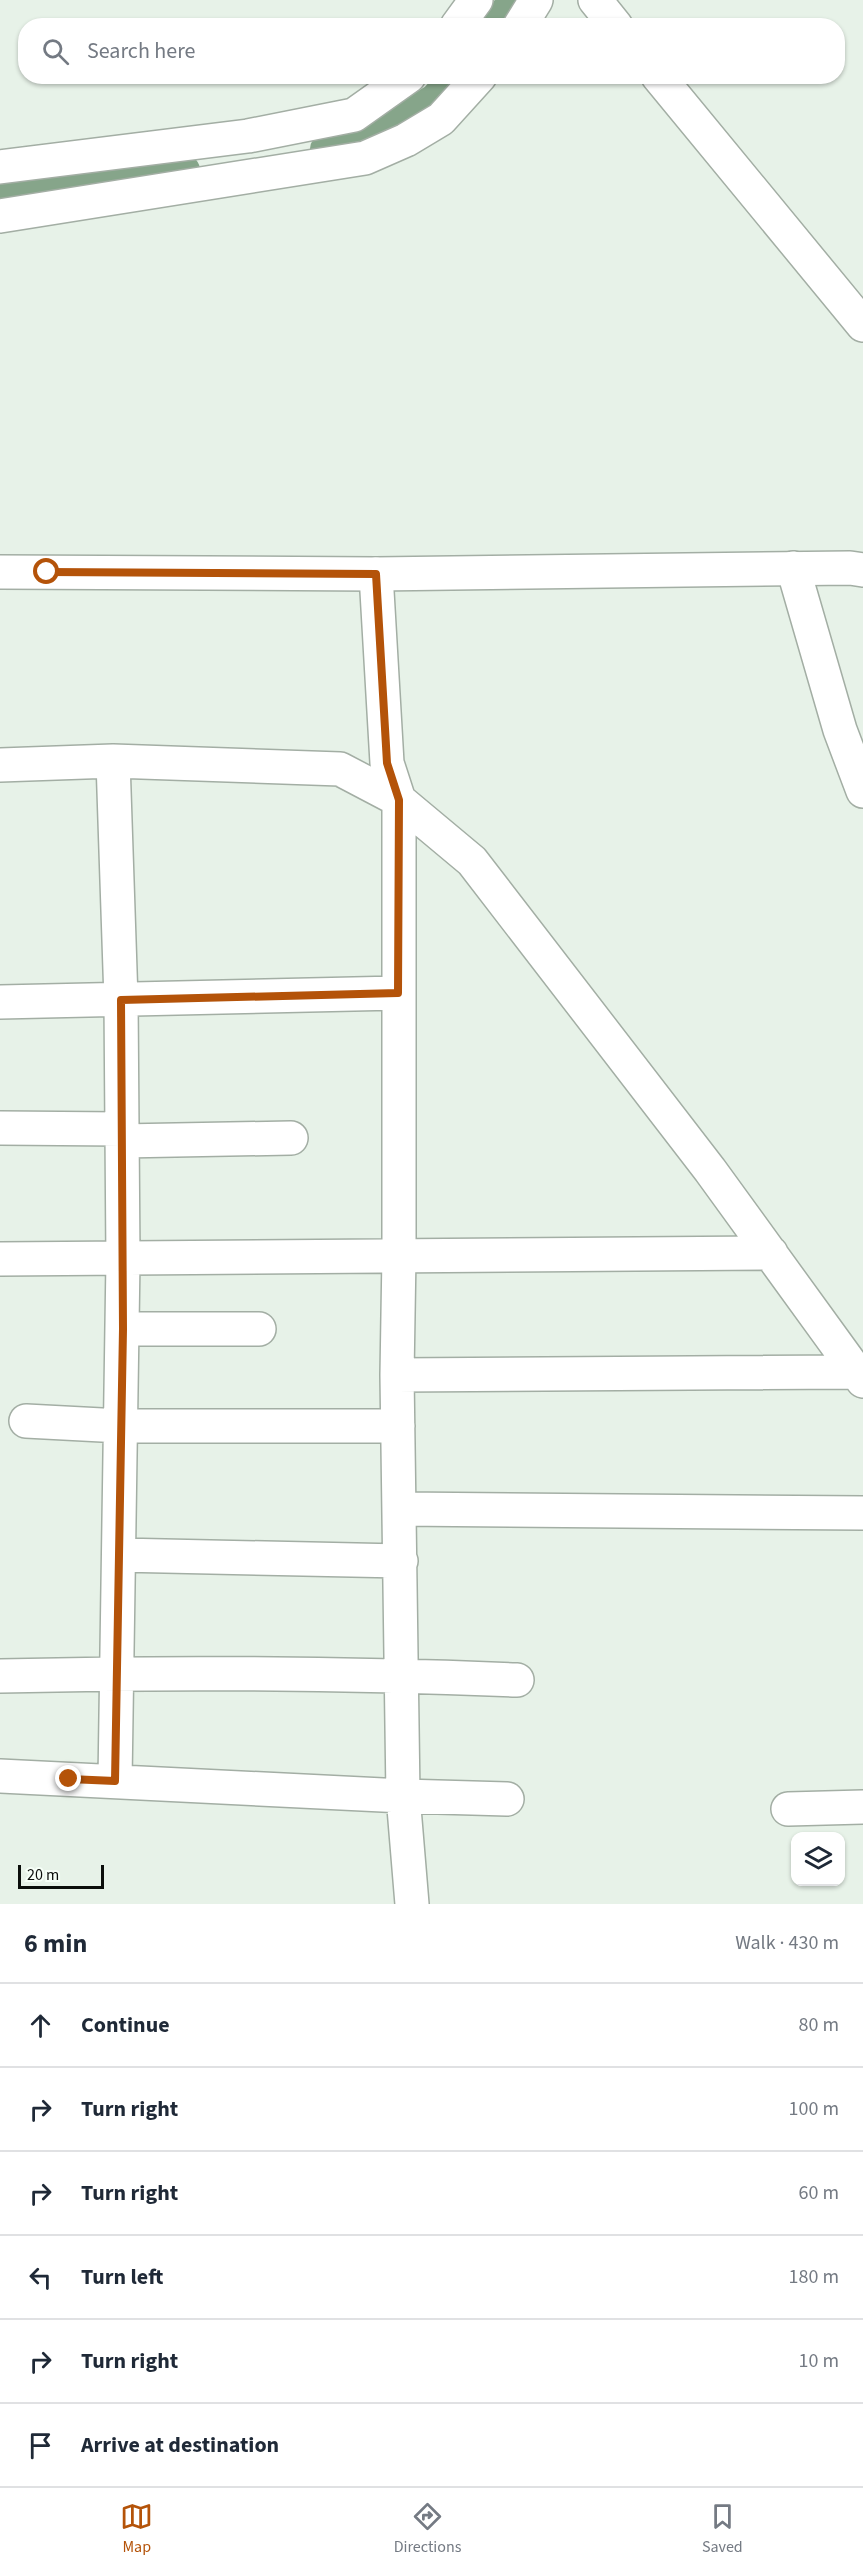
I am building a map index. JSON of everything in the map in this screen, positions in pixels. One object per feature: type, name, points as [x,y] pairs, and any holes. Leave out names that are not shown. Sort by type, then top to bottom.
[{"type":"street","points":[[463,18],[476,0]]},
{"type":"street","points":[[525,18],[536,0]]},
{"type":"street","points":[[595,0],[610,18]]},
{"type":"street","points":[[0,167],[248,136],[354,114],[397,84]]},
{"type":"street","points":[[0,216],[364,159],[406,140],[441,119],[473,84]]},
{"type":"street","points":[[665,84],[863,325]]},
{"type":"street","points":[[793,568],[840,730],[863,790]]},
{"type":"street","points":[[0,572],[376,574],[859,568]]},
{"type":"street","points":[[376,574],[387,763],[399,800],[397,1375],[404,1796],[412,1904]]},
{"type":"street","points":[[113,761],[121,1000],[123,1260],[115,1781]]},
{"type":"street","points":[[0,765],[113,761],[340,769],[399,800],[472,861],[771,1252],[859,1377]]},
{"type":"street","points":[[0,1002],[398,993]]},
{"type":"street","points":[[0,1128],[121,1135],[291,1138]]},
{"type":"street","points":[[0,1259],[123,1260],[771,1252]]},
{"type":"street","points":[[123,1329],[259,1329]]},
{"type":"street","points":[[397,1375],[859,1377]]},
{"type":"street","points":[[26,1421],[121,1426],[398,1426]]},
{"type":"street","points":[[400,1509],[863,1513]]},
{"type":"street","points":[[119,1555],[401,1561]]},
{"type":"street","points":[[0,1676],[117,1673],[403,1676],[517,1680]]},
{"type":"street","points":[[0,1776],[507,1799]]},
{"type":"street","points":[[788,1809],[863,1807]]},
{"type":"waterway","points":[[502,18],[512,0]]},
{"type":"waterway","points":[[325,149],[358,144],[434,99],[448,84]]},
{"type":"waterway","points":[[0,198],[185,170]]},
{"type":"route","points":[[47,572],[376,574],[387,763],[399,800],[398,993],[121,1000],[123,1329],[115,1781],[69,1779]]}]
